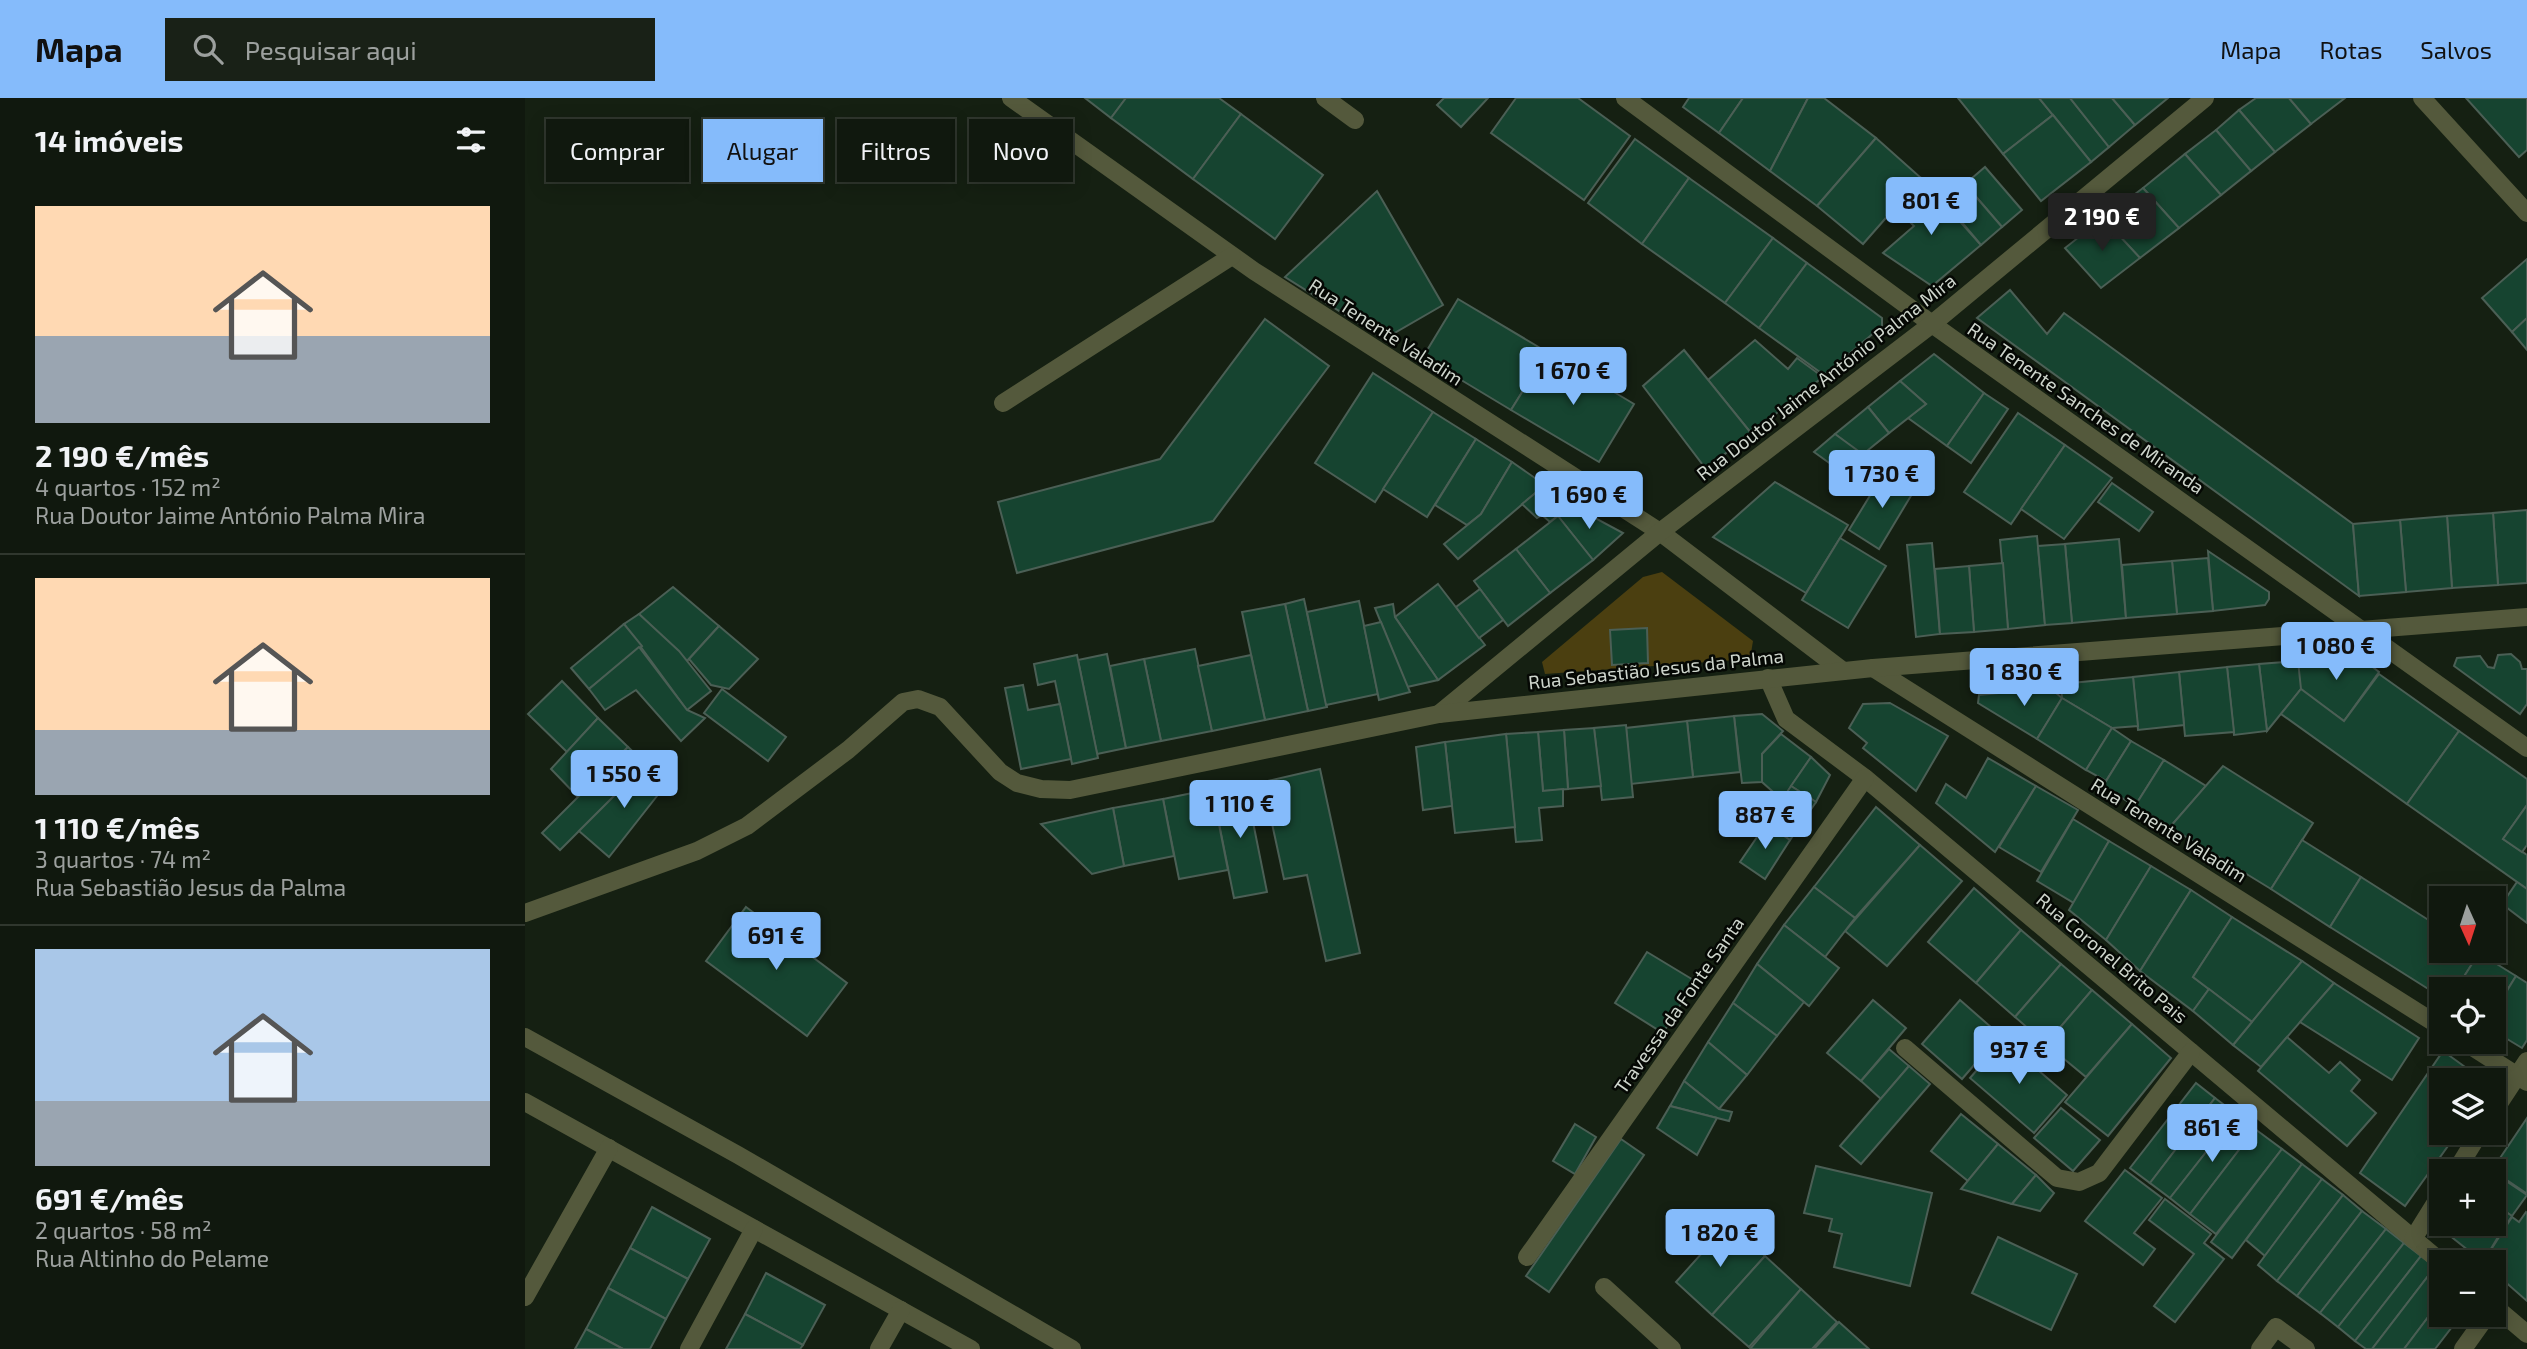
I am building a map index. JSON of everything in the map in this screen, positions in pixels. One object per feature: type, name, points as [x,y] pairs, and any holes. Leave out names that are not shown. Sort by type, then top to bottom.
[{"type":"street","name":"Rua Tenente Valadim","points":[[1011,98],[1232,256],[1660,532],[1843,671]]},
{"type":"street","points":[[1325,98],[1355,120]]},
{"type":"street","name":"Rua Tenente Sanches de Miranda","points":[[1625,98],[1932,324],[2527,748]]},
{"type":"street","name":"Rua Doutor Jaime António Palma Mira","points":[[1439,714],[1660,532],[1932,324],[2204,98]]},
{"type":"street","points":[[2421,98],[2527,213]]},
{"type":"street","points":[[1003,403],[1232,256]]},
{"type":"street","name":"Rua Sebastião Jesus da Palma","points":[[525,914],[697,851],[747,826],[848,750],[903,702],[918,699],[940,707],[1000,772],[1017,782],[1041,789],[1070,790],[1439,714],[1874,668],[2527,617]]},
{"type":"street","name":"Rua Tenente Valadim","points":[[1874,668],[2429,1019]]},
{"type":"street","name":"Rua Coronel Brito Pais","points":[[1768,678],[1786,719],[1865,778],[2429,1252]]},
{"type":"street","name":"Travessa da Fonte Santa","points":[[1527,1257],[1865,778]]},
{"type":"street","points":[[525,1037],[738,1155],[1072,1349]]},
{"type":"street","points":[[1905,1048],[2057,1178],[2079,1182],[2099,1173],[2191,1052]]},
{"type":"street","points":[[2487,1054],[2523,1073],[2506,1095]]},
{"type":"street","points":[[525,1102],[971,1349]]},
{"type":"street","points":[[525,1297],[609,1148]]},
{"type":"street","points":[[2413,1239],[2429,1213]]},
{"type":"street","points":[[689,1349],[754,1229]]},
{"type":"street","points":[[1604,1287],[1672,1349]]},
{"type":"street","points":[[879,1349],[901,1310]]},
{"type":"street","points":[[2506,1316],[2527,1334]]},
{"type":"street","points":[[2260,1349],[2276,1327],[2306,1349]]},
{"type":"street","points":[[2463,1349],[2479,1327]]},
{"type":"shaded area","points":[[1662,572],[1753,641],[1750,659],[1545,674],[1542,662],[1643,577]]},
{"type":"building","points":[[1085,98],[1126,98],[1111,118]]},
{"type":"building","points":[[1126,98],[1219,98],[1241,114],[1193,179],[1111,118]]},
{"type":"building","points":[[1444,98],[1488,98],[1461,127],[1437,105]]},
{"type":"building","points":[[1516,98],[1578,98],[1630,136],[1584,200],[1491,133]]},
{"type":"building","points":[[1689,98],[1743,98],[1719,133],[1683,107]]},
{"type":"building","points":[[1743,98],[1808,98],[1770,171],[1719,133]]},
{"type":"building","points":[[1808,98],[1824,98],[1876,138],[1817,206],[1770,171]]},
{"type":"building","points":[[1958,98],[2039,98],[2053,115],[2003,154]]},
{"type":"building","points":[[2039,98],[2070,98],[2109,147],[2091,162]]},
{"type":"building","points":[[2070,98],[2112,98],[2135,125],[2109,147]]},
{"type":"building","points":[[2112,98],[2168,98],[2135,125]]},
{"type":"building","points":[[2256,98],[2289,98],[2311,124],[2275,152],[2239,110]]},
{"type":"building","points":[[2289,98],[2345,98],[2311,124]]},
{"type":"building","points":[[2466,98],[2527,98],[2527,150],[2519,157]]},
{"type":"building","points":[[2239,110],[2275,152],[2251,171],[2216,130]]},
{"type":"building","points":[[1241,114],[1323,175],[1275,239],[1193,179]]},
{"type":"building","points":[[2053,115],[2091,162],[2041,201],[2003,154]]},
{"type":"building","points":[[2216,130],[2251,171],[2221,195],[2185,154]]},
{"type":"building","points":[[1876,138],[1921,178],[1863,244],[1817,206]]},
{"type":"building","points":[[1635,139],[1689,178],[1642,244],[1588,203]]},
{"type":"building","points":[[2185,154],[2221,195],[2179,228],[2143,188]]},
{"type":"building","points":[[1985,167],[2022,210],[2002,227],[1965,184]]},
{"type":"building","points":[[1689,178],[1773,238],[1725,303],[1642,244]]},
{"type":"building","points":[[1921,178],[1981,245],[1932,286],[1883,253],[1914,226],[1896,208]]},
{"type":"building","points":[[1965,184],[2002,227],[1981,245],[1944,201]]},
{"type":"building","points":[[2143,188],[2179,228],[2140,258],[2103,218]]},
{"type":"building","points":[[1377,191],[1443,305],[1384,339],[1285,277]]},
{"type":"building","points":[[2103,218],[2140,258],[2101,288],[2065,248]]},
{"type":"building","points":[[1773,238],[1807,263],[1759,328],[1725,303]]},
{"type":"building","points":[[2527,259],[2527,318],[2512,332],[2482,298]]},
{"type":"building","points":[[1807,263],[1882,318],[1882,326],[1824,375],[1759,328]]},
{"type":"building","points":[[2010,290],[2047,334],[2064,313],[2353,524],[2359,596],[1977,318]]},
{"type":"building","points":[[1458,299],[1547,352],[1511,410],[1423,357]]},
{"type":"building","points":[[2527,318],[2527,350],[2512,332]]},
{"type":"building","points":[[1265,319],[1329,366],[1213,521],[1017,573],[998,502],[1160,459]]},
{"type":"building","points":[[1755,340],[1788,369],[1797,358],[1823,377],[1751,433],[1708,380]]},
{"type":"building","points":[[1684,350],[1751,433],[1706,469],[1643,386]]},
{"type":"building","points":[[1547,352],[1634,404],[1599,462],[1511,410]]},
{"type":"building","points":[[1934,354],[1984,393],[1947,446],[1908,418],[1926,404],[1900,381]]},
{"type":"building","points":[[1373,373],[1433,412],[1375,502],[1315,463]]},
{"type":"building","points":[[1900,381],[1926,404],[1889,433],[1868,407]]},
{"type":"building","points":[[1984,393],[2008,409],[1971,463],[1947,446]]},
{"type":"building","points":[[1868,407],[1889,433],[1862,455],[1835,434]]},
{"type":"building","points":[[1433,412],[1476,439],[1427,517],[1383,489]]},
{"type":"building","points":[[2018,413],[2065,445],[2011,524],[1964,492]]},
{"type":"building","points":[[1835,434],[1883,469],[1867,490],[1814,452]]},
{"type":"building","points":[[1476,439],[1512,462],[1481,514],[1467,525],[1435,505]]},
{"type":"building","points":[[2065,445],[2112,478],[2064,539],[2021,509]]},
{"type":"building","points":[[1512,462],[1545,485],[1458,559],[1444,544],[1481,514]]},
{"type":"building","points":[[1885,471],[1915,489],[1879,549],[1849,530]]},
{"type":"building","points":[[1775,482],[1848,525],[1806,593],[1713,537]]},
{"type":"building","points":[[2112,483],[2153,512],[2139,531],[2098,502]]},
{"type":"building","points":[[1545,485],[1571,505],[1550,522],[1542,515],[1537,518],[1522,504]]},
{"type":"building","points":[[1571,505],[1623,533],[1593,560],[1558,516]]},
{"type":"building","points":[[2527,510],[2527,583],[2498,585],[2493,513]]},
{"type":"building","points":[[2493,513],[2498,585],[2452,588],[2447,516]]},
{"type":"building","points":[[1558,516],[1593,560],[1550,593],[1516,549]]},
{"type":"building","points":[[2447,516],[2452,588],[2406,592],[2400,520]]},
{"type":"building","points":[[2400,520],[2406,592],[2359,596],[2353,524]]},
{"type":"building","points":[[2037,536],[2045,625],[2008,629],[2000,540]]},
{"type":"building","points":[[1840,538],[1886,566],[1848,628],[1802,600]]},
{"type":"building","points":[[2119,539],[2126,618],[2072,623],[2065,544]]},
{"type":"building","points":[[1932,543],[1940,634],[1916,637],[1907,545]]},
{"type":"building","points":[[2065,544],[2072,623],[2045,625],[2038,546]]},
{"type":"building","points":[[1516,549],[1550,593],[1508,626],[1474,581]]},
{"type":"building","points":[[2208,551],[2269,592],[2265,605],[2213,611]]},
{"type":"building","points":[[2208,558],[2213,611],[2177,614],[2172,561]]},
{"type":"building","points":[[2172,561],[2177,614],[2126,618],[2122,565]]},
{"type":"building","points":[[2003,563],[2008,629],[1974,632],[1969,566]]},
{"type":"building","points":[[1969,566],[1974,632],[1940,634],[1935,569]]},
{"type":"building","points":[[1438,584],[1485,645],[1438,680],[1395,617]]},
{"type":"building","points":[[673,587],[719,626],[687,661],[639,614]]},
{"type":"building","points":[[1480,589],[1503,620],[1479,638],[1456,607]]},
{"type":"building","points":[[1304,599],[1327,707],[1308,711],[1285,604]]},
{"type":"building","points":[[1359,601],[1378,694],[1326,705],[1307,612]]},
{"type":"building","points":[[1285,604],[1308,711],[1265,720],[1242,612]]},
{"type":"building","points":[[1393,604],[1395,617],[1438,680],[1407,687],[1375,608]]},
{"type":"building","points":[[639,614],[679,651],[711,691],[687,710],[624,624]]},
{"type":"building","points":[[1381,622],[1410,692],[1379,700],[1364,626]]},
{"type":"building","points":[[624,624],[642,646],[589,689],[571,668]]},
{"type":"building","points":[[719,626],[758,659],[729,689],[711,685],[689,659]]},
{"type":"building","points":[[1647,628],[1648,663],[1612,665],[1610,630]]},
{"type":"building","points":[[639,647],[687,710],[705,718],[681,741],[636,690],[605,710],[589,689]]},
{"type":"building","points":[[1195,649],[1212,731],[1161,741],[1144,659]]},
{"type":"building","points":[[1107,654],[1126,748],[1097,754],[1078,660]]},
{"type":"building","points":[[2511,654],[2520,662],[2522,669],[2527,669],[2527,704],[2520,714],[2454,666],[2457,658],[2480,656],[2488,667],[2494,668],[2498,655]]},
{"type":"building","points":[[1077,655],[1098,758],[1072,764],[1055,681],[1038,685],[1034,664]]},
{"type":"building","points":[[1251,655],[1265,720],[1212,731],[1198,666]]},
{"type":"building","points":[[2360,657],[2379,672],[2344,721],[2299,689],[2298,661]]},
{"type":"building","points":[[1144,659],[1161,741],[1126,748],[1110,666]]},
{"type":"building","points":[[2298,661],[2301,689],[2267,731],[2259,664]]},
{"type":"building","points":[[2259,664],[2267,731],[2234,735],[2227,667]]},
{"type":"building","points":[[2227,667],[2234,732],[2185,736],[2179,672]]},
{"type":"building","points":[[2179,672],[2184,725],[2138,730],[2133,677]]},
{"type":"building","points":[[2379,674],[2459,731],[2407,804],[2281,714],[2301,689],[2344,721]]},
{"type":"building","points":[[2133,677],[2138,726],[2112,728],[2062,698],[2061,684]]},
{"type":"building","points":[[562,681],[598,718],[567,752],[528,714]]},
{"type":"building","points":[[1023,685],[1028,710],[1060,704],[1071,759],[1021,769],[1005,688]]},
{"type":"building","points":[[2050,688],[2062,698],[2037,739],[1978,703],[1979,695]]},
{"type":"building","points":[[722,689],[786,737],[768,761],[704,713]]},
{"type":"building","points":[[2062,698],[2112,728],[2086,770],[2037,739]]},
{"type":"building","points":[[1890,703],[1948,736],[1916,791],[1863,748],[1867,743],[1849,728],[1863,704]]},
{"type":"building","points":[[1762,714],[1783,731],[1762,754],[1762,782],[1742,783],[1734,716]]},
{"type":"building","points":[[1734,716],[1740,772],[1693,777],[1687,721]]},
{"type":"building","points":[[598,718],[628,747],[578,797],[551,769]]},
{"type":"building","points":[[1687,721],[1693,777],[1631,784],[1626,728]]},
{"type":"building","points":[[1626,725],[1633,797],[1602,800],[1594,728]]},
{"type":"building","points":[[1594,728],[1601,786],[1568,789],[1564,730]]},
{"type":"building","points":[[2112,728],[2131,741],[2106,781],[2086,770]]},
{"type":"building","points":[[1564,730],[1568,789],[1543,791],[1538,732]]},
{"type":"building","points":[[2459,731],[2527,779],[2527,805],[2503,839],[2527,855],[2527,889],[2407,804]]},
{"type":"building","points":[[1538,732],[1543,791],[1563,789],[1563,806],[1539,808],[1542,840],[1516,842],[1506,734]]},
{"type":"building","points":[[1506,734],[1515,827],[1455,833],[1445,742]]},
{"type":"building","points":[[1781,734],[1811,757],[1782,800],[1762,782],[1762,754]]},
{"type":"building","points":[[2131,741],[2164,760],[2135,806],[2103,786]]},
{"type":"building","points":[[1445,742],[1452,806],[1423,810],[1416,747]]},
{"type":"building","points":[[628,747],[646,764],[560,850],[542,833]]},
{"type":"building","points":[[1811,757],[1830,775],[1816,802],[1791,786]]},
{"type":"building","points":[[1988,758],[2036,786],[1995,852],[1936,803],[1946,784],[1966,798]]},
{"type":"building","points":[[2164,760],[2206,786],[2170,827],[2135,806]]},
{"type":"building","points":[[646,764],[668,782],[609,857],[579,831]]},
{"type":"building","points":[[2223,766],[2313,823],[2271,889],[2170,827]]},
{"type":"building","points":[[1320,769],[1360,953],[1326,961],[1307,875],[1284,879],[1263,782]]},
{"type":"building","points":[[1245,782],[1267,892],[1234,898],[1212,789]]},
{"type":"building","points":[[1791,786],[1816,802],[1790,840],[1766,824]]},
{"type":"building","points":[[2036,786],[2078,810],[2041,872],[1999,847]]},
{"type":"building","points":[[1212,789],[1228,870],[1179,879],[1163,799]]},
{"type":"building","points":[[1163,799],[1174,856],[1124,866],[1113,808]]},
{"type":"building","points":[[2527,805],[2527,845],[2522,852],[2503,839]]},
{"type":"building","points":[[1876,807],[1920,845],[1855,918],[1814,887]]},
{"type":"building","points":[[1113,808],[1124,866],[1092,874],[1041,824]]},
{"type":"building","points":[[2073,819],[2109,841],[2074,903],[2037,881]]},
{"type":"building","points":[[1766,824],[1790,840],[1765,879],[1740,862]]},
{"type":"building","points":[[2302,840],[2361,877],[2330,927],[2271,889]]},
{"type":"building","points":[[2109,841],[2151,866],[2106,940],[2069,910]]},
{"type":"building","points":[[1920,845],[1962,881],[1887,966],[1845,931]]},
{"type":"building","points":[[2151,866],[2191,890],[2140,971],[2106,940]]},
{"type":"building","points":[[2361,877],[2429,920],[2429,963],[2473,963],[2464,977],[2429,977],[2429,989],[2330,927]]},
{"type":"building","points":[[2517,882],[2527,889],[2527,923],[2506,907],[2506,898]]},
{"type":"building","points":[[1814,887],[1855,918],[1825,957],[1784,925]]},
{"type":"building","points":[[1974,888],[2021,930],[1976,983],[1928,942]]},
{"type":"building","points":[[2191,890],[2232,917],[2193,977],[2209,989],[2193,1011],[2140,971]]},
{"type":"building","points":[[746,907],[847,983],[807,1036],[706,961]]},
{"type":"building","points":[[2232,917],[2302,961],[2252,1022],[2193,977]]},
{"type":"building","points":[[1784,925],[1839,968],[1809,1006],[1757,964]]},
{"type":"building","points":[[2021,930],[2061,964],[2015,1017],[1976,983]]},
{"type":"building","points":[[1647,952],[1695,981],[1663,1033],[1615,1003]]},
{"type":"building","points":[[2302,961],[2334,983],[2261,1067],[2233,1045]]},
{"type":"building","points":[[2473,963],[2495,963],[2516,976],[2506,992],[2506,977],[2464,977]]},
{"type":"building","points":[[1757,964],[1804,1002],[1777,1036],[1733,1003]]},
{"type":"building","points":[[2061,964],[2092,990],[2046,1044],[2015,1017]]},
{"type":"building","points":[[2516,976],[2527,983],[2527,1040],[2522,1048],[2506,1038],[2506,992]]},
{"type":"building","points":[[2334,983],[2419,1038],[2392,1080],[2300,1022]]},
{"type":"building","points":[[2209,989],[2252,1022],[2233,1045],[2193,1011]]},
{"type":"building","points":[[2092,990],[2132,1024],[2086,1077],[2046,1044]]},
{"type":"building","points":[[1873,1000],[1906,1028],[1861,1081],[1827,1053]]},
{"type":"building","points":[[1960,1000],[2000,1035],[1962,1079],[1922,1044]]},
{"type":"building","points":[[1733,1003],[1777,1036],[1747,1075],[1708,1042]]},
{"type":"building","points":[[2132,1024],[2171,1058],[2108,1136],[2065,1102]]},
{"type":"building","points":[[2287,1037],[2329,1073],[2340,1062],[2360,1080],[2351,1091],[2376,1113],[2347,1146],[2258,1071]]},
{"type":"building","points":[[2003,1040],[2067,1095],[2034,1133],[1970,1078]]},
{"type":"building","points":[[1708,1042],[1747,1075],[1719,1109],[1684,1081]]},
{"type":"building","points":[[1889,1049],[1909,1066],[1881,1099],[1861,1081]]},
{"type":"building","points":[[2441,1054],[2447,1054],[2466,1068],[2431,1068]]},
{"type":"building","points":[[1909,1066],[1930,1084],[1861,1164],[1840,1146]]},
{"type":"building","points":[[2429,1072],[2429,1145],[2449,1145],[2439,1159],[2429,1159],[2429,1172],[2405,1206],[2360,1173]]},
{"type":"building","points":[[1684,1081],[1719,1109],[1732,1112],[1729,1121],[1670,1106]]},
{"type":"building","points":[[2196,1083],[2215,1098],[2150,1183],[2130,1168]]},
{"type":"building","points":[[2215,1098],[2236,1114],[2170,1198],[2150,1183]]},
{"type":"building","points":[[1670,1106],[1717,1118],[1697,1155],[1657,1128]]},
{"type":"building","points":[[2061,1108],[2100,1140],[2073,1171],[2034,1138]]},
{"type":"building","points":[[1961,1114],[1998,1144],[1968,1181],[1931,1151]]},
{"type":"building","points":[[2236,1114],[2255,1129],[2190,1214],[2170,1198]]},
{"type":"building","points":[[2527,1118],[2526,1193],[2506,1179],[2506,1159],[2499,1159]]},
{"type":"building","points":[[1575,1124],[1596,1137],[1575,1174],[1553,1161]]},
{"type":"building","points":[[2255,1129],[2282,1149],[2216,1234],[2190,1214]]},
{"type":"building","points":[[1621,1139],[1644,1155],[1549,1292],[1526,1276]]},
{"type":"building","points":[[1998,1144],[2036,1175],[2012,1204],[1961,1189]]},
{"type":"building","points":[[2282,1149],[2302,1164],[2232,1258],[2211,1242]]},
{"type":"building","points":[[2302,1164],[2322,1179],[2265,1256],[2246,1240]]},
{"type":"building","points":[[1816,1166],[1932,1193],[1910,1286],[1834,1267],[1842,1234],[1829,1231],[1832,1219],[1804,1213]]},
{"type":"building","points":[[2125,1170],[2162,1198],[2134,1233],[2155,1249],[2143,1265],[2085,1221]]},
{"type":"building","points":[[2036,1175],[2054,1193],[2040,1211],[2012,1204]]},
{"type":"building","points":[[2322,1179],[2343,1195],[2277,1281],[2258,1265]]},
{"type":"building","points":[[2506,1181],[2527,1195],[2512,1216],[2506,1212]]},
{"type":"building","points":[[2343,1195],[2362,1211],[2297,1296],[2277,1281]]},
{"type":"building","points":[[2165,1199],[2211,1234],[2204,1243],[2224,1259],[2175,1322],[2154,1306],[2194,1254],[2149,1220]]},
{"type":"building","points":[[652,1207],[710,1239],[688,1279],[630,1248]]},
{"type":"building","points":[[2362,1211],[2386,1229],[2320,1313],[2297,1296]]},
{"type":"building","points":[[2506,1212],[2512,1216],[2506,1225]]},
{"type":"building","points":[[2526,1212],[2527,1301],[2506,1283],[2506,1250],[2491,1250],[2500,1236],[2506,1236],[2506,1226],[2512,1217],[2519,1222]]},
{"type":"building","points":[[1729,1223],[1765,1256],[1712,1315],[1676,1282]]},
{"type":"building","points":[[2386,1229],[2404,1243],[2338,1327],[2320,1313]]},
{"type":"building","points":[[2450,1236],[2498,1237],[2490,1250],[2468,1250]]},
{"type":"building","points":[[1998,1237],[2077,1274],[2051,1330],[1972,1293]]},
{"type":"building","points":[[2404,1243],[2421,1256],[2355,1341],[2338,1327]]},
{"type":"building","points":[[630,1248],[688,1279],[666,1319],[608,1288]]},
{"type":"building","points":[[1765,1256],[1801,1289],[1749,1347],[1712,1315]]},
{"type":"building","points":[[2421,1256],[2429,1262],[2429,1275],[2372,1349],[2366,1349],[2355,1341]]},
{"type":"building","points":[[766,1273],[825,1305],[803,1345],[745,1314]]},
{"type":"building","points":[[2429,1275],[2429,1316],[2404,1349],[2372,1349]]},
{"type":"building","points":[[608,1288],[666,1319],[650,1349],[623,1349],[586,1329]]},
{"type":"building","points":[[1801,1289],[1837,1322],[1812,1349],[1750,1349]]},
{"type":"building","points":[[745,1314],[803,1345],[800,1349],[726,1349]]},
{"type":"building","points":[[2429,1316],[2429,1327],[2452,1327],[2435,1349],[2404,1349]]},
{"type":"building","points":[[1839,1322],[1869,1349],[1814,1349]]},
{"type":"building","points":[[586,1329],[623,1349],[575,1349]]}]
